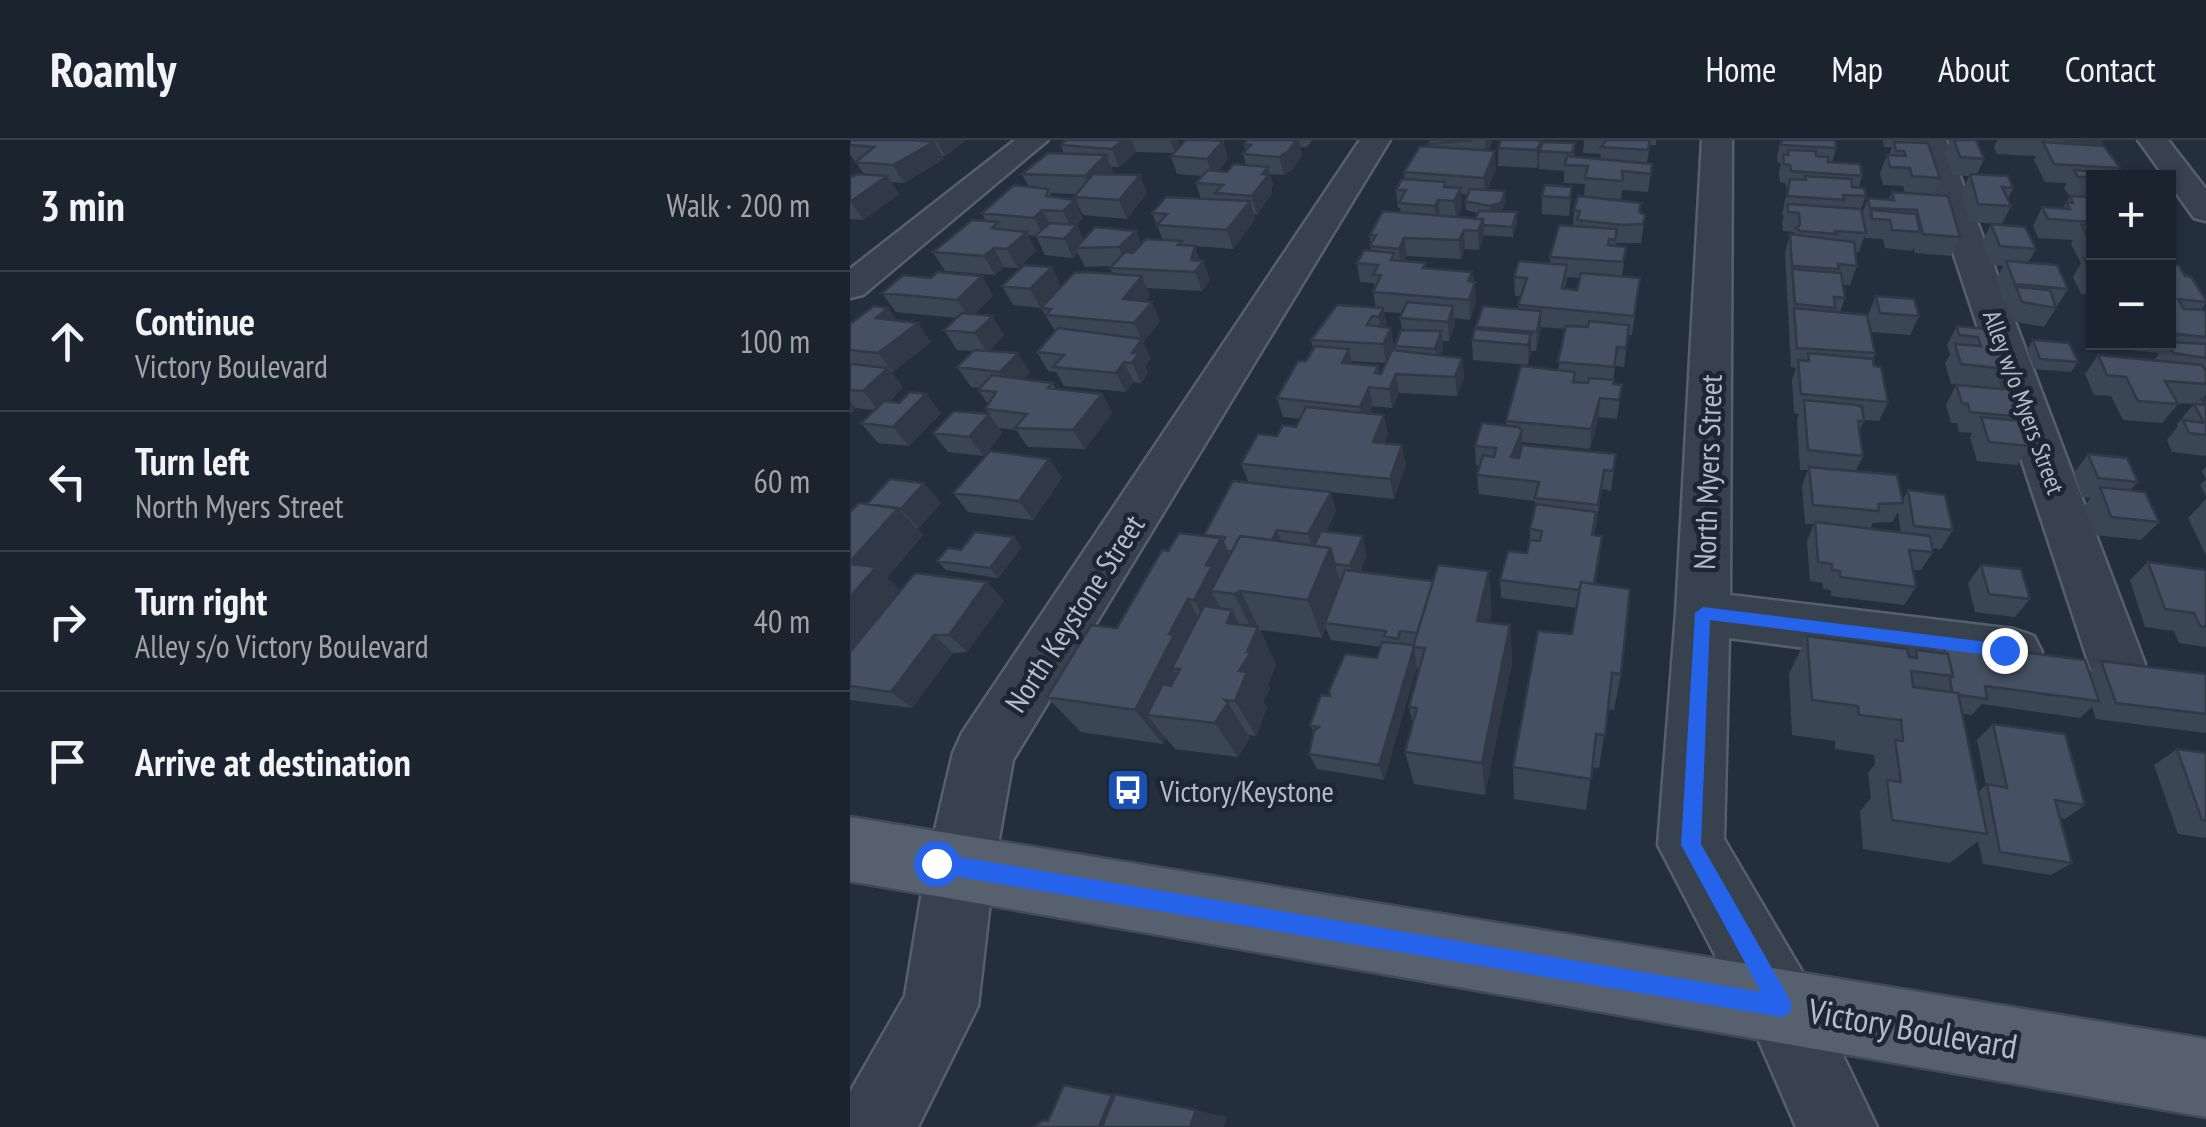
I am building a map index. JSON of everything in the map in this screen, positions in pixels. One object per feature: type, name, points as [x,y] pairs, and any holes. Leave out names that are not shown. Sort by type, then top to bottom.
[{"type":"main road","name":"Victory Boulevard","points":[[850,849],[2206,1078]]},
{"type":"street","points":[[850,286],[1034,140]]},
{"type":"street","name":"North Keystone Street","points":[[875,1127],[941,1006],[960,867],[984,753],[1376,140]]},
{"type":"street","name":"North Myers Street","points":[[1717,140],[1703,613],[1691,845],[1781,1006],[1837,1127]]},
{"type":"street","name":"Alley w/o Myers Street","points":[[1703,613],[2144,668],[1931,140]]},
{"type":"street","points":[[2153,140],[2204,206]]},
{"type":"building","points":[[850,140],[934,142],[893,165],[856,162],[874,147],[850,145]]},
{"type":"building","points":[[1066,140],[1123,140],[1112,149],[1061,145]]},
{"type":"building","points":[[1186,140],[1223,141],[1207,159],[1171,156]]},
{"type":"building","points":[[1247,140],[1296,140],[1279,157],[1243,154],[1251,145],[1244,144]]},
{"type":"building","points":[[1430,140],[1473,140],[1428,144]]},
{"type":"building","points":[[1501,140],[1541,141],[1537,150],[1498,148]]},
{"type":"building","points":[[1607,140],[1650,140],[1648,150],[1601,147]]},
{"type":"building","points":[[1781,140],[1835,140],[1836,148],[1782,145]]},
{"type":"building","points":[[1954,140],[1976,140],[1984,159],[1960,157]]},
{"type":"building","points":[[1543,142],[1575,143],[1572,153],[1539,151]]},
{"type":"building","points":[[1894,142],[1928,143],[1940,178],[1912,176],[1910,168],[1890,167],[1887,155],[1906,156],[1904,151],[1896,151]]},
{"type":"building","points":[[2043,142],[2104,146],[2120,168],[2054,164]]},
{"type":"building","points":[[1420,146],[1495,151],[1484,178],[1404,172]]},
{"type":"building","points":[[1788,150],[1816,151],[1816,156],[1828,157],[1828,162],[1860,164],[1862,176],[1791,171],[1790,165],[1784,164],[1783,154],[1788,155]]},
{"type":"building","points":[[1048,153],[1106,155],[1085,176],[1022,174]]},
{"type":"building","points":[[1567,156],[1652,164],[1651,174],[1622,171],[1623,181],[1585,178],[1588,166],[1565,165]]},
{"type":"building","points":[[1234,164],[1268,167],[1262,174],[1268,175],[1252,196],[1215,193],[1223,185],[1196,183],[1208,170],[1227,172]]},
{"type":"building","points":[[2074,170],[2086,171],[2086,177],[2078,177]]},
{"type":"building","points":[[1093,174],[1140,175],[1119,200],[1074,197]]},
{"type":"building","points":[[1970,174],[2008,176],[2013,188],[2002,187],[2011,206],[1978,204]]},
{"type":"building","points":[[887,176],[850,202],[850,177]]},
{"type":"building","points":[[1805,176],[1851,179],[1852,187],[1864,188],[1866,196],[1843,195],[1844,200],[1787,196],[1790,179],[1806,180]]},
{"type":"building","points":[[1402,179],[1445,182],[1444,187],[1461,188],[1454,201],[1438,200],[1435,206],[1399,203],[1406,190],[1396,190]]},
{"type":"building","points":[[1014,185],[1048,189],[1046,196],[1075,200],[1063,211],[1042,210],[1034,218],[982,213]]},
{"type":"building","points":[[1545,185],[1572,187],[1570,198],[1542,196]]},
{"type":"building","points":[[1470,189],[1505,191],[1501,203],[1490,206],[1465,201]]},
{"type":"building","points":[[1892,192],[1948,196],[1960,237],[1923,234],[1917,210],[1870,208],[1868,198],[1894,200]]},
{"type":"building","points":[[1578,196],[1641,203],[1643,224],[1577,220],[1580,211],[1574,210]]},
{"type":"building","points":[[2070,196],[2086,197],[2086,221],[2048,219],[2042,207],[2070,209],[2066,202],[2073,203]]},
{"type":"building","points":[[1166,197],[1250,201],[1227,230],[1157,225],[1167,214],[1152,213]]},
{"type":"building","points":[[1787,204],[1861,209],[1866,233],[1800,231],[1796,228],[1800,225],[1799,213],[1788,212]]},
{"type":"building","points":[[1871,210],[1916,214],[1920,232],[1892,230],[1890,220],[1872,219]]},
{"type":"building","points":[[1383,211],[1483,219],[1478,231],[1464,230],[1459,240],[1404,238],[1399,249],[1370,246],[1376,235],[1370,235]]},
{"type":"building","points":[[1479,211],[1517,212],[1512,227],[1483,225],[1483,219],[1475,219]]},
{"type":"building","points":[[972,220],[998,222],[992,228],[1027,232],[1007,249],[994,248],[984,256],[933,252]]},
{"type":"building","points":[[1050,223],[1077,225],[1064,239],[1035,236]]},
{"type":"building","points":[[1991,224],[2025,227],[2036,249],[2000,246]]},
{"type":"building","points":[[1559,225],[1617,229],[1615,240],[1609,239],[1608,245],[1626,247],[1623,262],[1550,257]]},
{"type":"building","points":[[1095,227],[1136,231],[1119,247],[1076,248]]},
{"type":"building","points":[[1790,234],[1854,242],[1857,266],[1792,266]]},
{"type":"building","points":[[1146,239],[1182,241],[1178,245],[1195,246],[1191,260],[1203,261],[1195,272],[1110,268],[1125,252],[1133,253]]},
{"type":"building","points":[[1364,250],[1394,253],[1391,260],[1426,263],[1423,268],[1472,272],[1468,281],[1475,282],[1469,300],[1373,292],[1381,275],[1373,275],[1378,265],[1357,263]]},
{"type":"building","points":[[1519,261],[1567,265],[1562,288],[1577,290],[1581,273],[1640,278],[1634,316],[1518,305],[1527,278],[1514,277]]},
{"type":"building","points":[[2006,261],[2057,265],[2068,289],[2015,284]]},
{"type":"building","points":[[1024,265],[1052,267],[1030,289],[1002,286]]},
{"type":"building","points":[[2176,265],[2191,277],[2206,300],[2178,299],[2184,309],[2204,310],[2206,337],[2176,334]]},
{"type":"building","points":[[1792,269],[1841,273],[1845,298],[1834,297],[1835,308],[1795,304]]},
{"type":"building","points":[[937,272],[982,276],[957,300],[882,293],[903,275],[931,278]]},
{"type":"building","points":[[1074,273],[1142,276],[1123,299],[1152,302],[1134,323],[1046,315],[1051,309],[1041,308]]},
{"type":"building","points":[[2016,287],[2050,290],[2056,308],[2022,302]]},
{"type":"building","points":[[1876,296],[1914,299],[1919,316],[1880,313]]},
{"type":"building","points":[[1407,302],[1453,306],[1448,322],[1400,318]]},
{"type":"building","points":[[1337,305],[1383,308],[1379,317],[1372,316],[1367,325],[1391,328],[1383,344],[1311,340]]},
{"type":"building","points":[[874,306],[888,308],[876,318],[918,323],[878,353],[850,350],[850,324]]},
{"type":"building","points":[[1483,306],[1541,311],[1537,332],[1476,327]]},
{"type":"building","points":[[1794,308],[1867,315],[1875,353],[1797,348]]},
{"type":"building","points":[[962,313],[993,316],[975,333],[944,330]]},
{"type":"building","points":[[1589,321],[1629,325],[1626,348],[1617,347],[1614,367],[1558,362],[1566,326],[1588,327]]},
{"type":"building","points":[[1957,326],[1996,330],[2007,369],[1961,364],[1955,344],[1981,346],[1978,337],[1959,335]]},
{"type":"building","points":[[1058,328],[1142,339],[1132,353],[1139,353],[1132,363],[1124,362],[1116,373],[1053,367],[1064,355],[1037,352]]},
{"type":"building","points":[[1475,329],[1531,334],[1528,345],[1472,340]]},
{"type":"building","points":[[1401,330],[1441,331],[1435,349],[1395,346]]},
{"type":"building","points":[[2033,340],[2069,343],[2078,362],[2040,359]]},
{"type":"building","points":[[2176,342],[2206,344],[2206,358],[2173,353]]},
{"type":"building","points":[[1315,346],[1349,349],[1342,363],[1378,366],[1375,373],[1381,374],[1392,350],[1462,358],[1455,377],[1396,374],[1389,389],[1369,387],[1360,407],[1277,398],[1298,361],[1306,361]]},
{"type":"building","points":[[974,350],[1018,353],[1000,372],[957,367]]},
{"type":"building","points":[[1808,353],[1873,359],[1874,366],[1881,367],[1888,402],[1801,394],[1798,360],[1809,361]]},
{"type":"building","points":[[2098,355],[2202,365],[2206,384],[2165,381],[2178,404],[2138,401],[2126,377],[2107,375]]},
{"type":"building","points":[[850,364],[888,368],[863,391],[850,390]]},
{"type":"building","points":[[1521,366],[1575,372],[1573,382],[1588,383],[1589,378],[1614,380],[1613,384],[1622,385],[1619,400],[1600,398],[1591,429],[1506,421]]},
{"type":"building","points":[[992,375],[1053,383],[1048,388],[1102,394],[1073,430],[1015,428],[1027,414],[985,409],[996,392],[978,390]]},
{"type":"building","points":[[2000,382],[2011,383],[2024,417],[1970,412],[1956,385],[2003,389]]},
{"type":"building","points":[[910,392],[926,394],[893,427],[861,423],[884,401],[899,403]]},
{"type":"building","points":[[1804,400],[1862,407],[1864,421],[1858,421],[1863,456],[1808,450]]},
{"type":"building","points":[[2194,404],[2206,405],[2206,435],[2189,433],[2183,420],[2204,423]]},
{"type":"building","points":[[1306,407],[1384,415],[1373,442],[1402,445],[1390,479],[1241,464],[1258,434],[1277,436],[1283,425],[1296,427]]},
{"type":"building","points":[[954,411],[989,414],[969,437],[933,433]]},
{"type":"building","points":[[1981,417],[2021,421],[2030,446],[1989,442]]},
{"type":"building","points":[[1482,423],[1519,427],[1522,431],[1511,457],[1519,458],[1522,445],[1616,454],[1613,471],[1604,470],[1598,505],[1535,498],[1539,482],[1477,475],[1483,455],[1494,457],[1496,448],[1475,446]]},
{"type":"building","points":[[990,451],[1049,459],[1019,501],[953,493]]},
{"type":"building","points":[[2088,454],[2127,458],[2138,482],[2098,478]]},
{"type":"building","points":[[1809,467],[1897,475],[1903,503],[1878,504],[1879,511],[1813,505]]},
{"type":"building","points":[[890,479],[924,483],[901,509],[867,504]]},
{"type":"building","points":[[1233,481],[1331,492],[1308,534],[1277,530],[1272,540],[1240,536],[1232,551],[1227,551],[1225,537],[1204,535]]},
{"type":"building","points":[[2100,487],[2145,492],[2159,522],[2111,517]]},
{"type":"building","points":[[1908,490],[1945,495],[1953,530],[1914,526]]},
{"type":"building","points":[[859,503],[898,508],[850,562],[850,512]]},
{"type":"building","points":[[1536,504],[1596,512],[1592,535],[1602,536],[1594,584],[1581,582],[1579,590],[1500,580],[1508,551],[1527,553],[1530,540],[1540,541],[1542,531],[1530,529]]},
{"type":"building","points":[[1815,522],[1930,536],[1933,552],[1909,550],[1916,587],[1840,577],[1840,571],[1832,570],[1832,564],[1818,562]]},
{"type":"building","points":[[1321,531],[1363,536],[1350,566],[1335,564],[1330,548],[1314,546]]},
{"type":"building","points":[[975,532],[1014,537],[990,568],[937,561],[948,548],[961,550]]},
{"type":"building","points":[[1179,533],[1221,538],[1206,565],[1212,566],[1169,634],[1174,635],[1135,710],[1047,697],[1091,625],[1117,628],[1162,550],[1168,551]]},
{"type":"building","points":[[1240,536],[1330,548],[1308,600],[1211,591]]},
{"type":"building","points":[[2148,562],[2206,570],[2206,627],[2200,626],[2194,613],[2165,609]]},
{"type":"building","points":[[850,564],[876,567],[850,597]]},
{"type":"building","points":[[1438,565],[1489,571],[1477,621],[1510,625],[1482,763],[1405,752],[1417,708],[1409,707],[1425,648],[1413,647]]},
{"type":"building","points":[[1981,565],[2021,569],[2030,599],[1989,594]]},
{"type":"building","points":[[1345,570],[1433,581],[1417,633],[1400,631],[1398,639],[1384,636],[1386,631],[1325,623]]},
{"type":"building","points":[[915,573],[987,582],[949,635],[934,635],[891,692],[850,686],[850,652]]},
{"type":"building","points":[[1581,582],[1630,589],[1621,674],[1612,673],[1605,735],[1596,734],[1591,779],[1513,767],[1538,631],[1572,634]]},
{"type":"building","points":[[1204,606],[1232,610],[1227,623],[1258,627],[1247,652],[1251,652],[1239,671],[1247,672],[1235,701],[1225,700],[1228,703],[1215,723],[1147,715],[1163,684],[1171,686],[1180,669],[1172,668]]},
{"type":"building","points":[[1807,636],[1907,649],[1909,657],[1917,658],[1916,650],[1948,654],[1953,676],[1911,671],[1913,687],[1958,693],[1987,834],[1892,820],[1887,780],[1901,782],[1895,740],[1903,741],[1901,720],[1859,715],[1858,706],[1812,700]]},
{"type":"building","points":[[1382,642],[1414,647],[1379,765],[1309,754],[1314,731],[1319,727],[1310,725],[1321,695],[1330,696],[1345,654],[1377,658]]},
{"type":"building","points":[[1943,642],[2085,660],[2099,701],[1985,686],[1987,699],[1959,695],[1952,692],[1953,676]]},
{"type":"building","points":[[2101,661],[2206,674],[2206,714],[2116,703]]},
{"type":"building","points":[[1993,724],[2065,734],[2085,805],[2055,800],[2072,863],[2000,852],[1987,784],[2007,788]]},
{"type":"building","points":[[2177,749],[2206,753],[2206,821],[2202,820]]},
{"type":"building","points":[[1064,1085],[1112,1095],[1099,1127],[1034,1127],[1048,1121]]},
{"type":"building","points":[[1115,1094],[1196,1110],[1190,1127],[1102,1127]]},
{"type":"place","name":"Victory/Keystone","points":[[1128,790]]},
{"type":"route","points":[[936,863],[1781,1006],[1691,845],[1703,613],[2004,650]]}]
